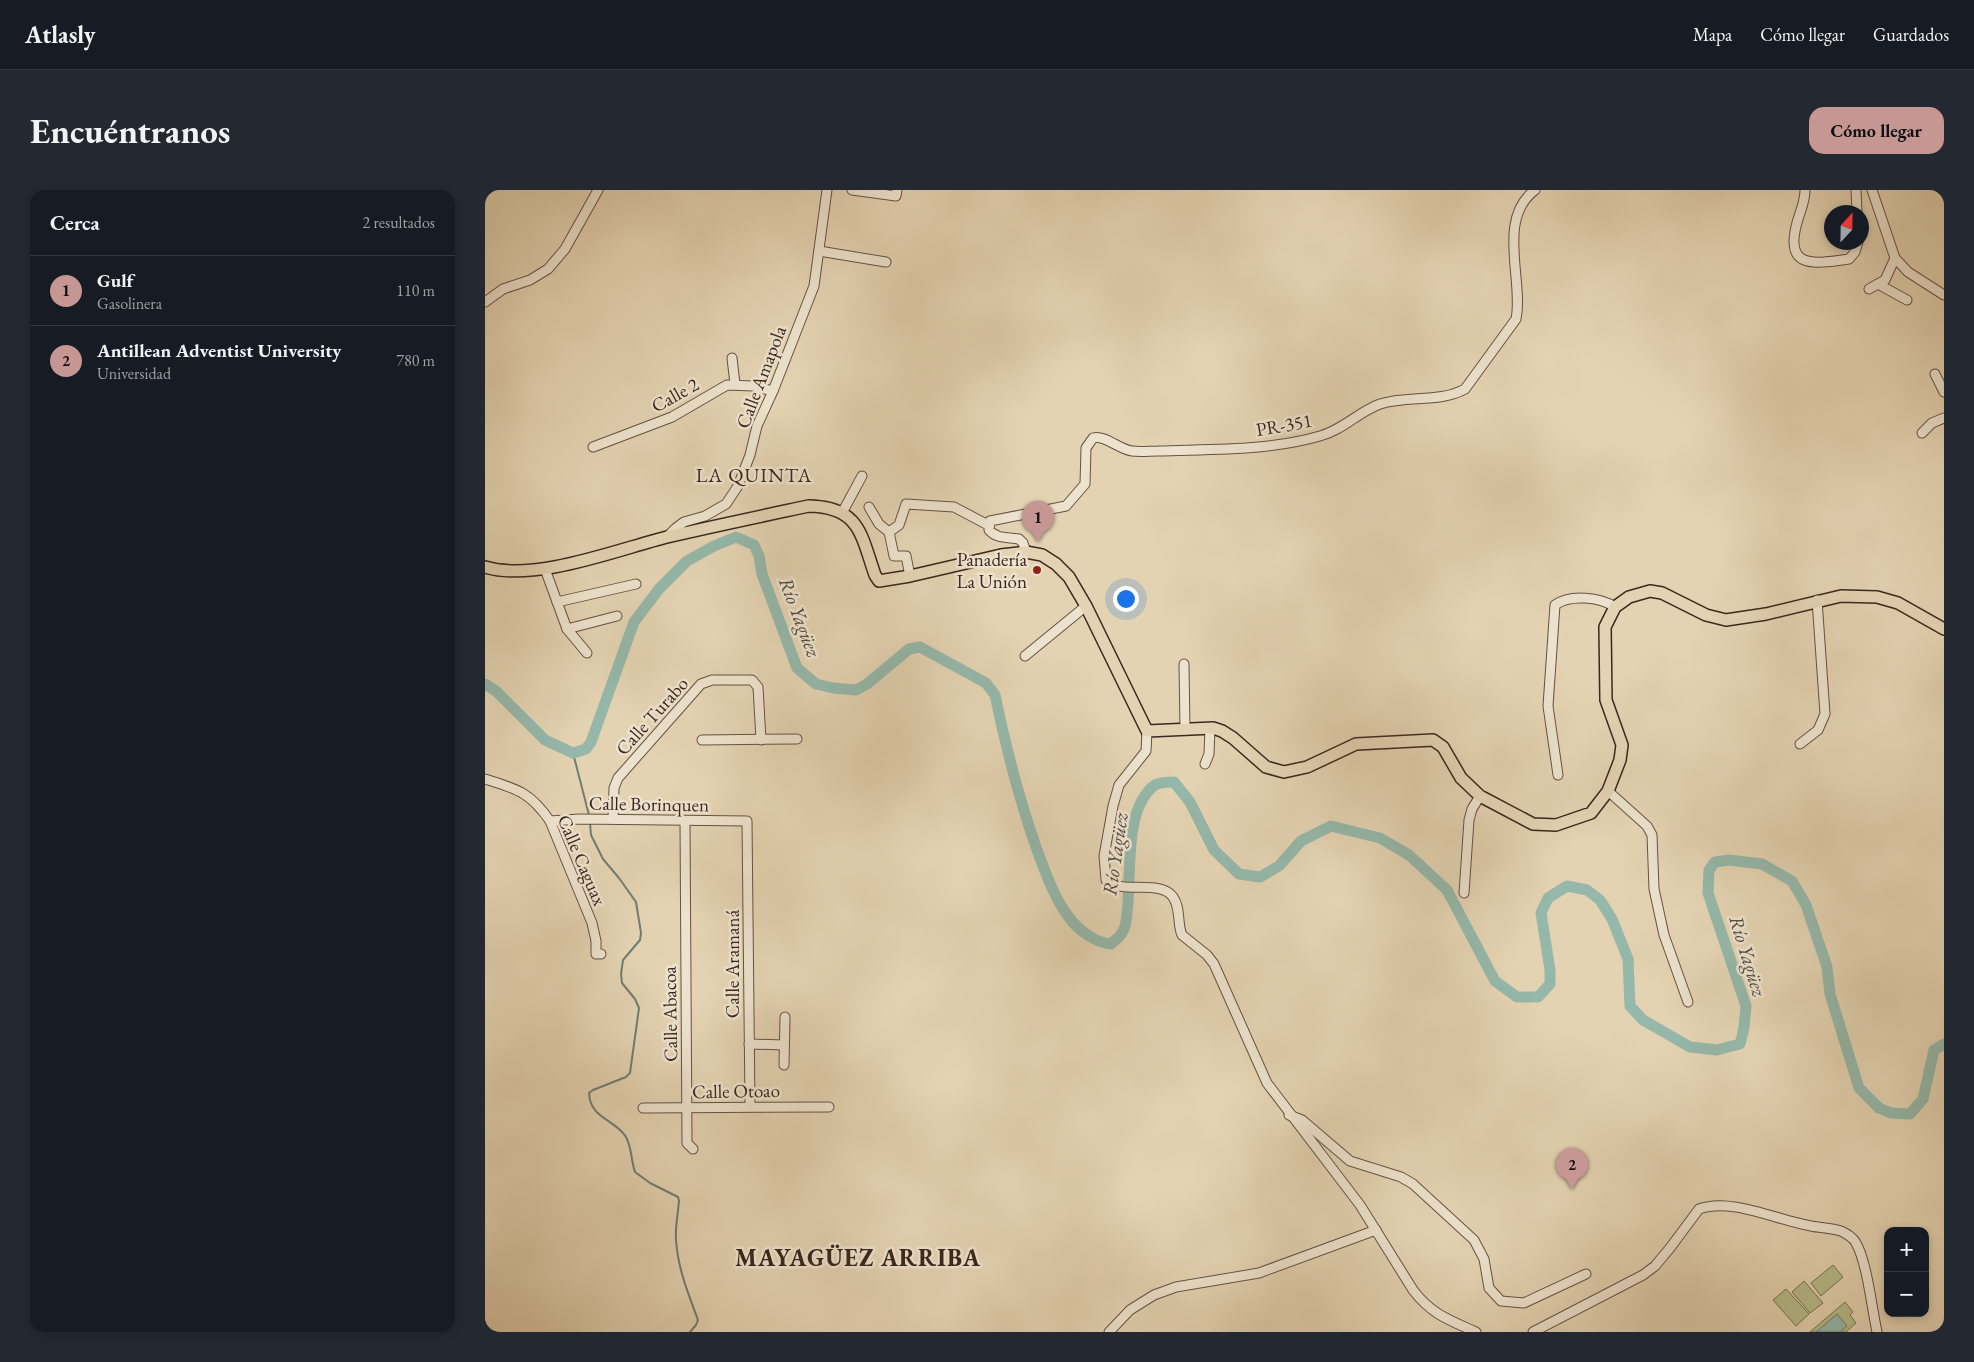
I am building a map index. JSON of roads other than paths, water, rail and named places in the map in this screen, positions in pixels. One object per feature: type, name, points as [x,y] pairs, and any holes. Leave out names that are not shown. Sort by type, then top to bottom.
[{"type":"main road","points":[[485,567],[506,570],[545,569],[667,537],[809,506],[826,506],[842,513],[858,527],[875,576],[879,580],[910,576],[1001,555],[1026,552],[1042,555],[1055,564],[1069,578],[1087,606],[1147,731],[1210,728],[1222,731],[1233,738],[1266,767],[1283,772],[1307,767],[1356,744],[1433,740],[1443,747],[1461,778],[1480,796],[1533,824],[1556,825],[1591,813],[1609,792],[1620,760],[1622,745],[1606,700],[1605,627],[1615,607],[1629,597],[1650,591],[1662,594],[1706,616],[1726,620],[1766,614],[1817,600],[1841,596],[1877,597],[1898,603],[1944,629]]},
{"type":"street","points":[[485,302],[503,288],[530,280],[548,269],[565,250],[599,190]]},
{"type":"street","name":"Calle Amapola","points":[[667,537],[684,522],[705,516],[726,504],[731,497],[750,455],[757,426],[773,391],[811,293],[827,190]]},
{"type":"street","points":[[852,190],[897,193]]},
{"type":"street","name":"PR-351","points":[[988,525],[990,521],[996,519],[1066,506],[1085,484],[1086,448],[1093,438],[1101,438],[1131,451],[1232,449],[1261,446],[1326,434],[1380,404],[1453,394],[1465,389],[1516,319],[1518,305],[1513,258],[1515,229],[1523,204],[1535,190]]},
{"type":"street","points":[[1805,190],[1805,199],[1798,218],[1793,241],[1795,254],[1803,261],[1821,263],[1849,259],[1856,250]]},
{"type":"street","points":[[1856,190],[1857,205]]},
{"type":"street","points":[[1872,190],[1895,258],[1908,272],[1944,295]]},
{"type":"street","points":[[819,251],[886,262]]},
{"type":"street","points":[[1869,289],[1885,280],[1895,258]]},
{"type":"street","points":[[1878,284],[1907,300]]},
{"type":"street","points":[[732,358],[735,384]]},
{"type":"street","points":[[1935,374],[1944,392]]},
{"type":"street","name":"Calle 2","points":[[593,446],[672,417],[727,386],[735,384],[773,391]]},
{"type":"street","points":[[1922,433],[1933,423],[1944,418]]},
{"type":"street","points":[[842,513],[862,476]]},
{"type":"street","points":[[889,532],[899,525],[906,504],[954,507],[988,525],[989,530],[995,536],[1019,539],[1023,543],[1026,552]]},
{"type":"street","points":[[869,507],[879,524],[889,532],[894,556],[906,556],[910,576]]},
{"type":"street","points":[[545,569],[567,629],[587,653]]},
{"type":"street","points":[[557,602],[636,584]]},
{"type":"street","points":[[1558,775],[1548,706],[1555,605],[1563,599],[1592,599],[1606,600],[1615,607]]},
{"type":"street","points":[[1800,744],[1818,730],[1825,714],[1817,600]]},
{"type":"street","points":[[1025,656],[1087,606]]},
{"type":"street","points":[[567,629],[617,616]]},
{"type":"street","points":[[1183,664],[1185,730]]},
{"type":"street","name":"Calle Turabo","points":[[613,819],[614,788],[619,778],[701,684],[712,680],[752,680],[758,688],[761,740]]},
{"type":"street","points":[[1205,764],[1209,754],[1210,728]]},
{"type":"street","points":[[1147,731],[1147,751],[1119,785],[1113,806],[1104,856],[1106,880],[1116,886],[1162,890],[1173,897],[1183,935],[1207,955],[1214,964],[1267,1083],[1289,1115],[1360,1205],[1422,1302],[1434,1312],[1476,1332]]},
{"type":"street","points":[[702,740],[797,739]]},
{"type":"street","name":"Calle Caguax","points":[[485,779],[514,788],[525,794],[550,821],[592,923],[597,954],[601,954]]},
{"type":"street","points":[[1609,792],[1647,826],[1652,835],[1654,889],[1664,935],[1688,1002]]},
{"type":"street","points":[[1464,893],[1469,820],[1472,809],[1480,796]]},
{"type":"street","name":"Calle Borinquen","points":[[550,821],[580,819],[747,821]]},
{"type":"street","name":"Calle Abacoa","points":[[685,821],[687,1143],[693,1149]]},
{"type":"street","name":"Calle Aramaná","points":[[747,821],[750,1106]]},
{"type":"street","points":[[674,876],[685,875]]},
{"type":"street","points":[[784,1065],[785,1017]]},
{"type":"street","points":[[749,1044],[784,1045]]},
{"type":"street","name":"Calle Otoao","points":[[643,1108],[829,1107]]},
{"type":"street","points":[[1289,1115],[1303,1120],[1350,1161],[1401,1177],[1413,1184],[1474,1240],[1484,1260],[1489,1288],[1501,1301],[1524,1303],[1586,1274]]},
{"type":"street","points":[[1533,1332],[1643,1275],[1655,1266],[1671,1248],[1699,1209],[1713,1206],[1749,1210],[1811,1226],[1834,1229],[1848,1234],[1856,1243],[1863,1266],[1877,1332]]},
{"type":"street","points":[[1109,1332],[1130,1310],[1153,1295],[1176,1287],[1259,1273],[1376,1230]]},
{"type":"waterway","name":"Río Yagüez","points":[[485,684],[496,691],[545,740],[573,753],[586,749],[591,742],[634,622],[659,589],[687,561],[714,546],[736,537],[754,545],[759,556],[762,574],[797,668],[816,684],[856,690],[867,684],[909,649],[920,647],[986,683],[995,695],[1008,754],[1030,831],[1050,884],[1058,901],[1072,921],[1081,930],[1099,941],[1111,944],[1118,938],[1125,926],[1130,851],[1137,812],[1144,797],[1155,785],[1164,782],[1174,782],[1190,802],[1214,850],[1239,874],[1260,877],[1279,866],[1301,841],[1331,826],[1380,838],[1409,855],[1447,890],[1495,981],[1517,997],[1538,997],[1550,984],[1550,970],[1541,913],[1548,898],[1567,886],[1587,890],[1600,900],[1612,919],[1628,959],[1630,1006],[1643,1020],[1690,1047],[1717,1050],[1740,1044],[1744,1028],[1746,1006],[1708,893],[1709,870],[1715,862],[1729,860],[1762,864],[1792,881],[1806,905],[1827,967],[1830,994],[1859,1088],[1879,1108],[1891,1113],[1910,1114],[1923,1099],[1934,1050],[1944,1044]]},
{"type":"waterway","points":[[573,753],[589,815]]},
{"type":"waterway","points":[[590,823],[591,835],[603,859],[636,902],[641,933],[640,940],[623,960],[621,974],[622,983],[635,999],[639,1008],[630,1073],[626,1077],[593,1090],[589,1093],[590,1102],[598,1114],[616,1126],[626,1137],[635,1172],[650,1183],[678,1197],[677,1251],[684,1281],[698,1320],[690,1332]]},
{"type":"place","name":"Gulf","points":[[1038,542]]},
{"type":"place","name":"Panadería La Unión","points":[[1037,570]]},
{"type":"place","name":"Antillean Adventist University","points":[[1572,1189]]},
{"type":"district","name":"LA QUINTA","points":[[754,475]]},
{"type":"district","name":"MAYAGÜEZ ARRIBA","points":[[858,1257]]}]
